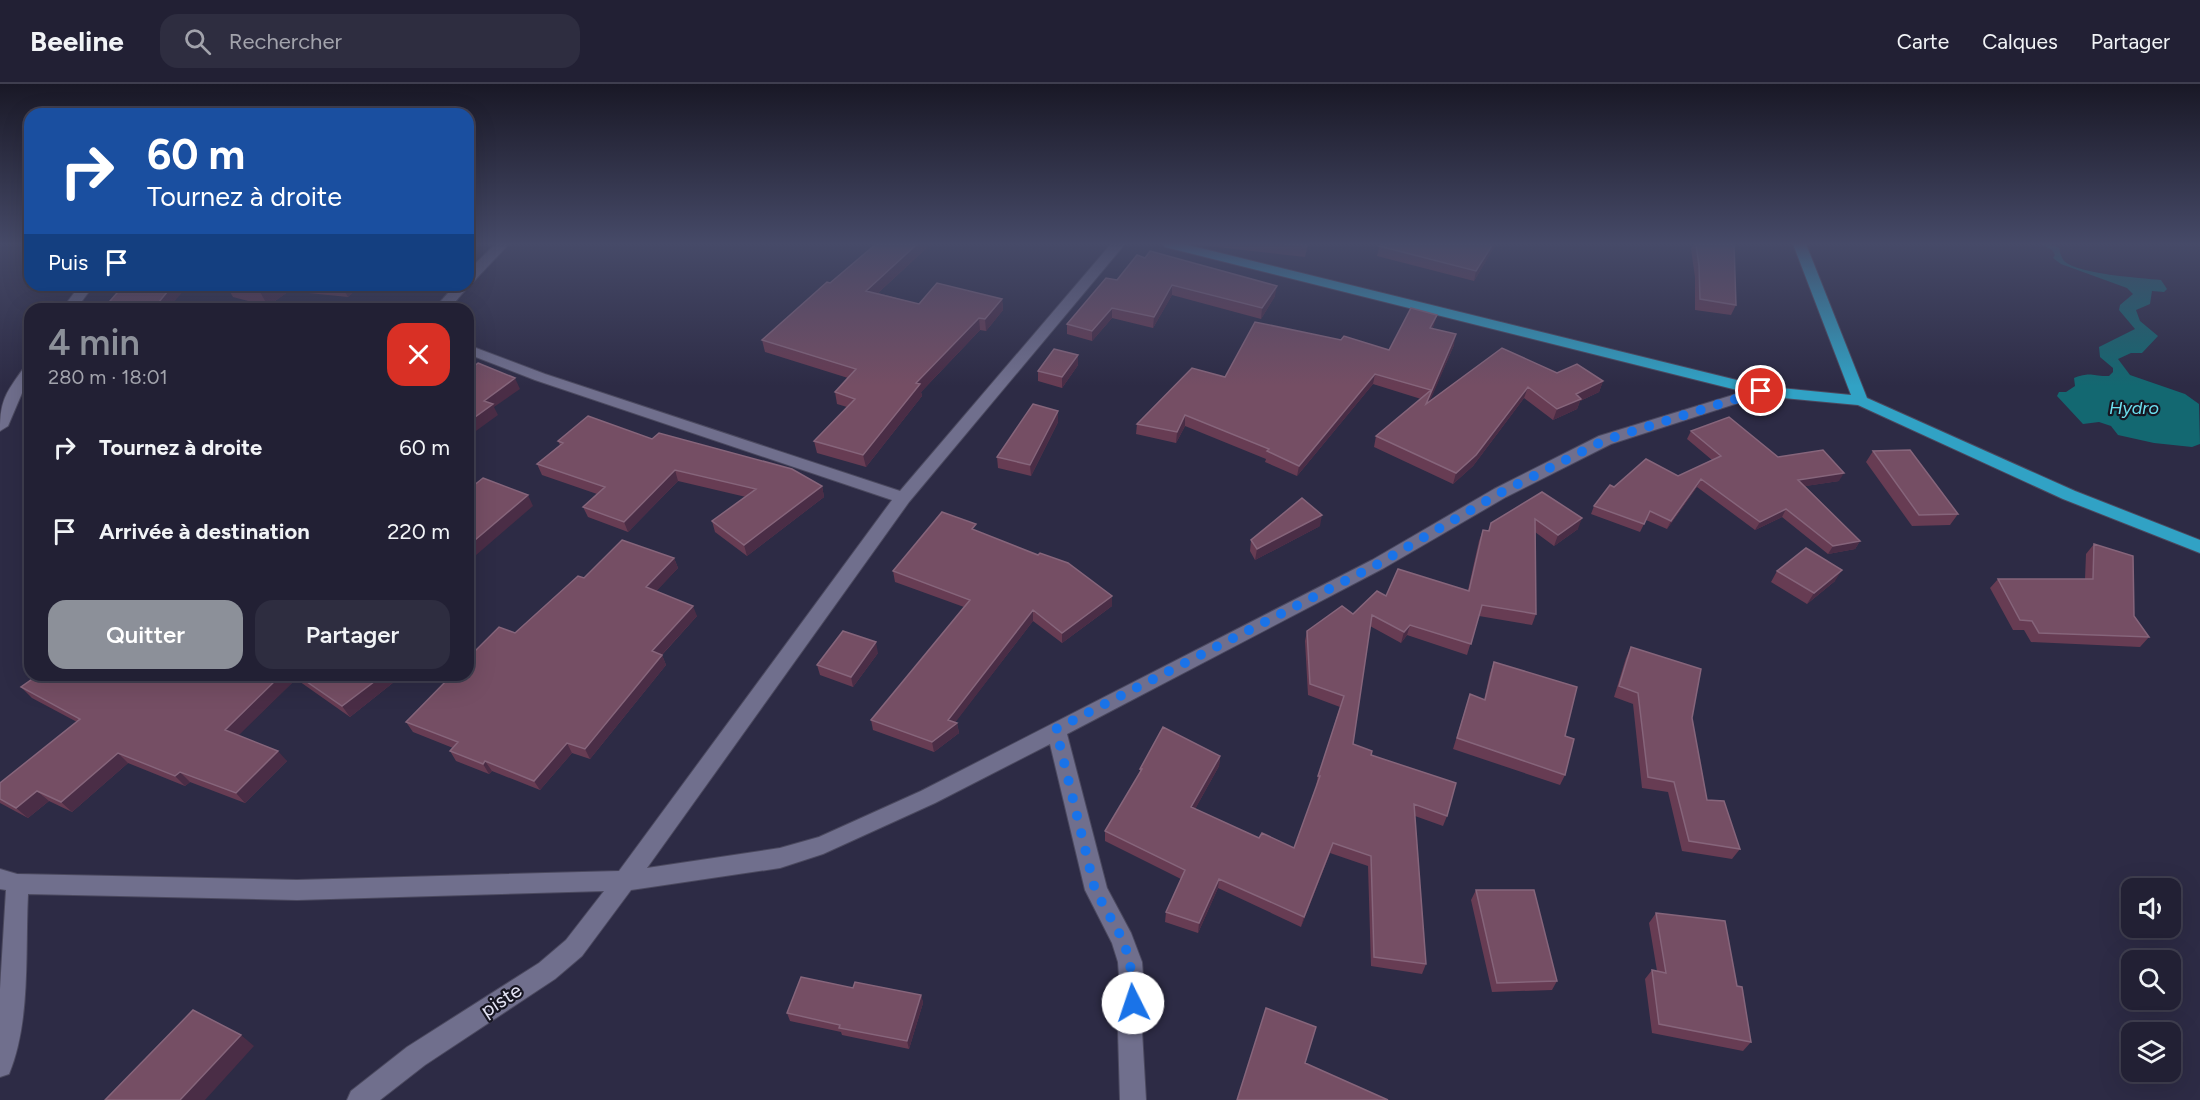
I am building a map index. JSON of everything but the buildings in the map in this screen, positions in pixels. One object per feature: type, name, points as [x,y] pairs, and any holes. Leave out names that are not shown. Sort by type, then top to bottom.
[{"type":"highway","points":[[1363,291],[1761,391],[1861,401],[2069,495],[2200,547]]},
{"type":"highway","points":[[1817,291],[1861,401]]},
{"type":"street","points":[[446,303],[456,291]]},
{"type":"street","name":"piste","points":[[360,1100],[416,1056],[547,971],[574,948],[625,882],[903,498],[1077,291]]},
{"type":"street","points":[[474,351],[540,377],[903,498]]},
{"type":"street","points":[[0,426],[14,393],[24,378]]},
{"type":"street","points":[[0,1065],[10,1024],[8,881],[297,890],[625,882],[780,858],[822,845],[928,797],[1378,564],[1500,493],[1605,440],[1761,391]]},
{"type":"street","points":[[1056,729],[1095,890],[1123,940],[1130,962],[1133,1003],[1130,1031],[1133,1100]]},
{"type":"water","name":"Hydro","points":[[2130,291],[2152,291],[2150,304],[2136,310],[2140,321],[2158,336],[2142,353],[2131,353],[2118,359],[2130,375],[2185,394],[2199,404],[2200,444],[2192,447],[2154,443],[2118,435],[2111,426],[2099,422],[2083,424],[2057,396],[2059,392],[2066,392],[2075,386],[2074,378],[2089,375],[2109,376],[2113,372],[2113,368],[2100,357],[2099,347],[2135,329],[2119,310],[2120,305],[2133,294]]},
{"type":"route","points":[[1133,1003],[1130,962],[1123,940],[1095,890],[1056,729],[1378,564],[1500,493],[1605,440],[1643,426],[1688,415],[1761,391]]}]
